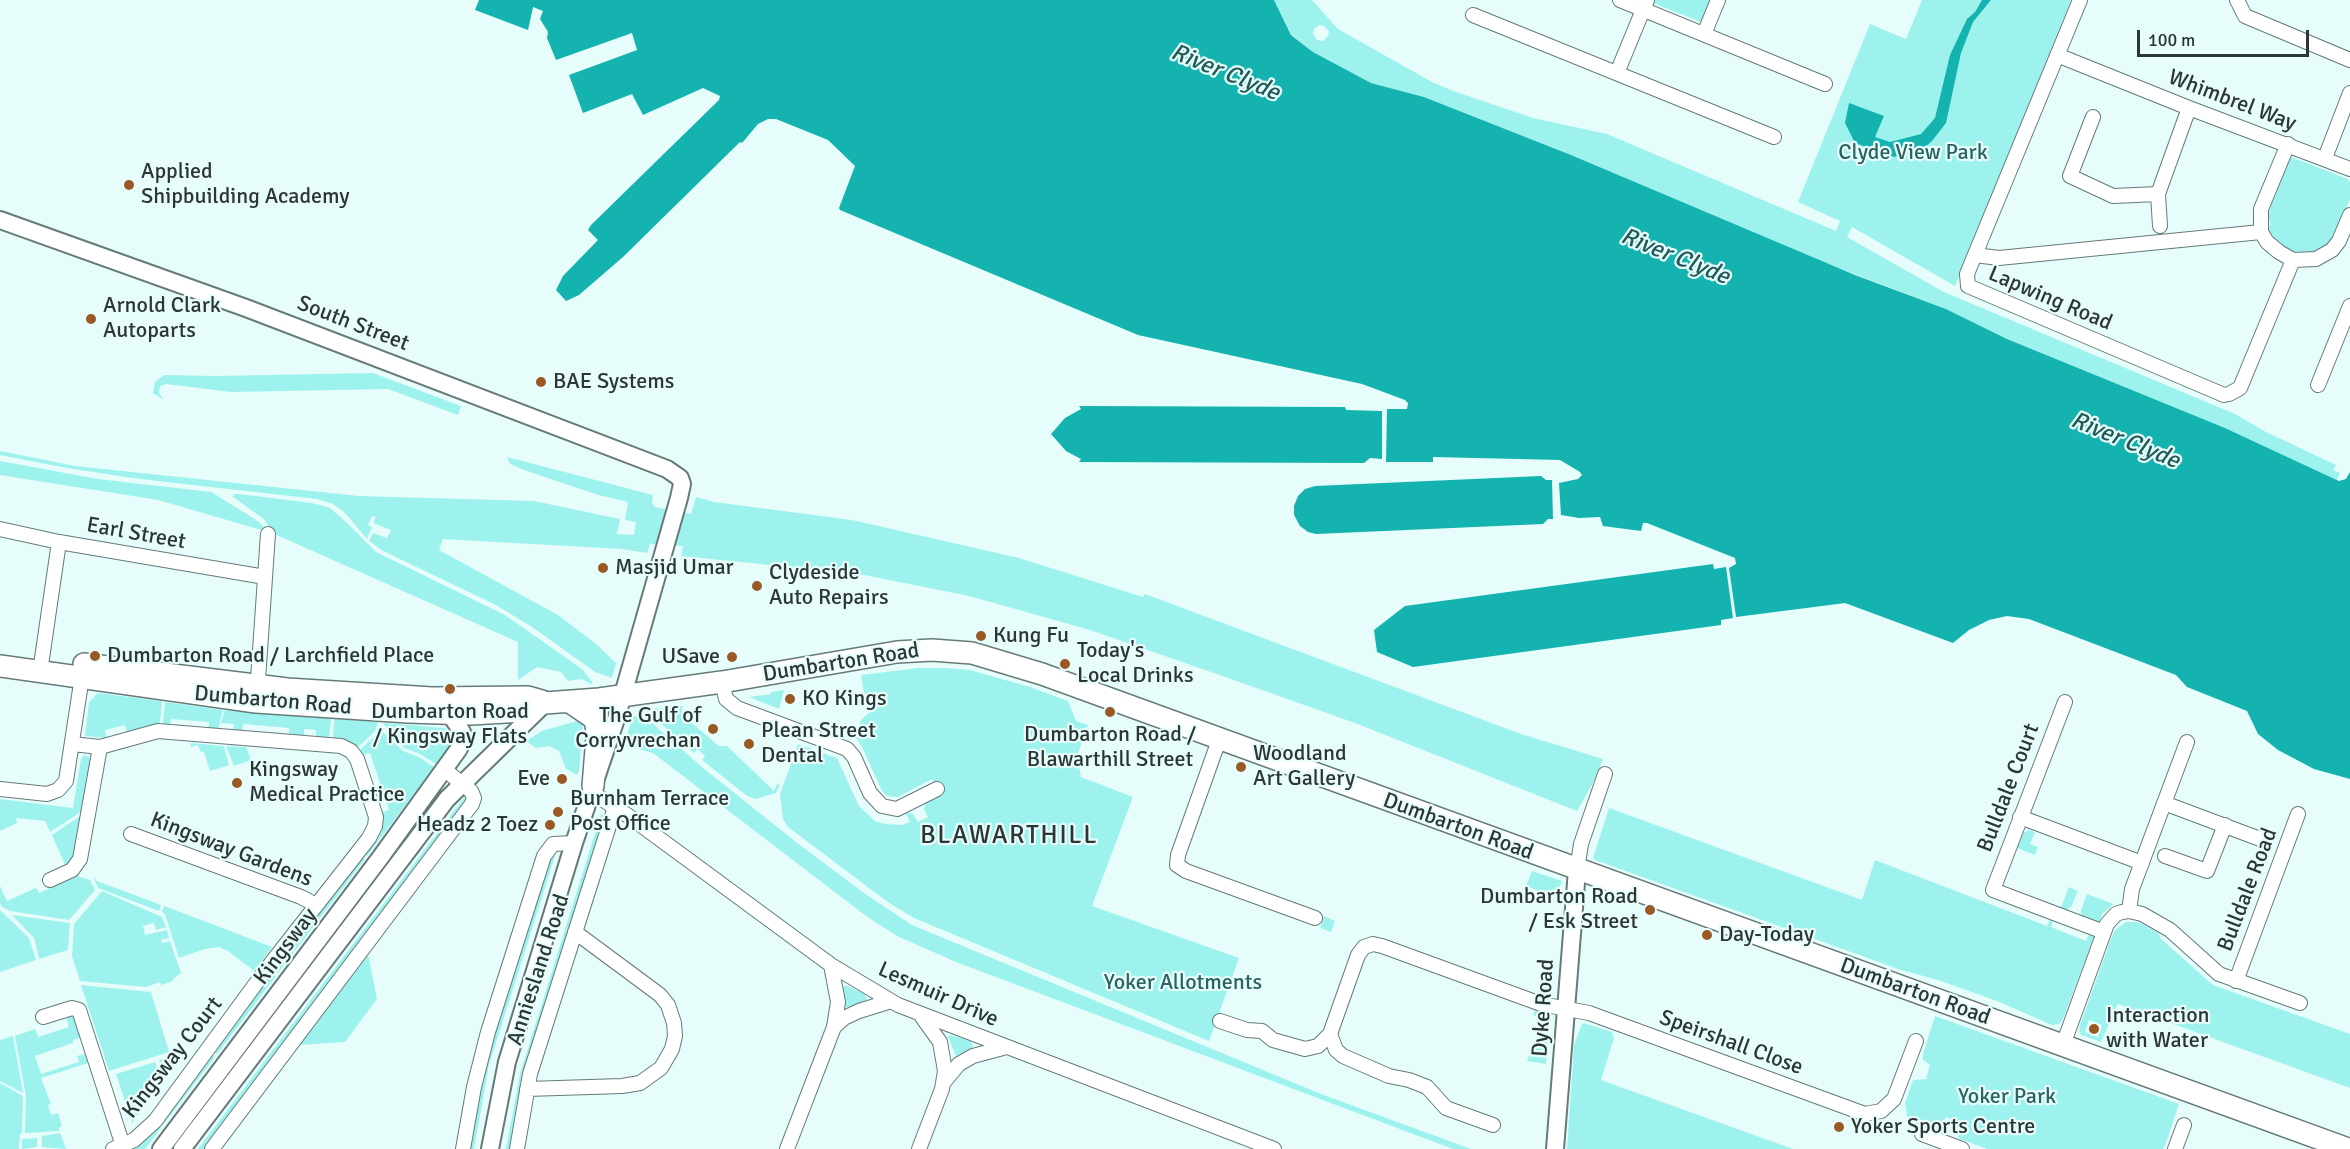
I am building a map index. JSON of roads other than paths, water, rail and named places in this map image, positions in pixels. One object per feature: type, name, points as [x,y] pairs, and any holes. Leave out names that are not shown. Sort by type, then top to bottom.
[{"type":"main road","name":"Dumbarton Road","points":[[0,666],[41,666],[257,694],[450,714],[524,711],[545,703],[623,696],[722,682],[897,652],[932,650],[972,653],[1042,674],[2348,1149]]},
{"type":"main road","name":"Dumbarton Road","points":[[0,652],[41,666]]},
{"type":"main road","name":"Dumbarton Road","points":[[257,694],[528,697],[545,703]]},
{"type":"main road","points":[[570,702],[592,717],[596,723],[597,737],[592,789]]},
{"type":"street","points":[[1620,0],[1645,5],[1704,34],[1825,84]]},
{"type":"street","points":[[1704,34],[1718,0]]},
{"type":"street","name":"Lapwing Road","points":[[2080,0],[1974,255],[1966,279],[1970,288],[2224,395],[2240,388],[2293,260]]},
{"type":"street","points":[[2237,0],[2246,16],[2350,60]]},
{"type":"street","points":[[1617,73],[1645,5]]},
{"type":"street","points":[[1473,15],[1774,137]]},
{"type":"street","name":"Whimbrel Way","points":[[2057,55],[2350,169]]},
{"type":"street","points":[[2325,158],[2350,93]]},
{"type":"street","points":[[2160,226],[2158,194],[2189,108]]},
{"type":"street","points":[[2093,117],[2070,176],[2113,196],[2158,194]]},
{"type":"street","points":[[2288,144],[2261,209],[2260,232],[2279,252],[2293,260],[2316,259],[2325,255],[2347,230],[2350,215]]},
{"type":"street","name":"South Street","points":[[0,220],[225,300],[667,469],[678,475],[682,484]]},
{"type":"street","points":[[1974,255],[1999,258],[2260,232]]},
{"type":"street","points":[[2318,385],[2350,306]]},
{"type":"street","name":"Anniesland Road","points":[[490,1149],[507,1062],[574,843],[623,696],[682,484]]},
{"type":"street","name":"Earl Street","points":[[0,529],[59,542],[265,577]]},
{"type":"street","points":[[257,694],[268,534]]},
{"type":"street","points":[[41,666],[59,542]]},
{"type":"street","points":[[0,789],[47,794],[58,790],[67,776],[82,671]]},
{"type":"street","points":[[722,682],[726,699],[737,708],[847,749],[854,757],[870,794],[882,806],[897,810],[937,789]]},
{"type":"street","name":"Bulldale Court","points":[[2065,702],[1993,890],[2104,933]]},
{"type":"street","name":"Kingsway","points":[[182,1149],[441,806],[545,703]]},
{"type":"street","name":"Kingsway","points":[[160,1149],[381,858],[444,770],[463,741],[460,728],[450,714]]},
{"type":"street","name":"Kingsway Court","points":[[43,1017],[72,1008],[79,1010],[118,1148],[145,1132],[155,1121],[316,905],[369,838],[375,826],[375,812],[358,762],[348,748],[331,744],[158,731],[100,747],[72,744]]},
{"type":"street","points":[[1219,740],[1178,855],[1177,865],[1186,871],[1315,918]]},
{"type":"street","points":[[2128,911],[2132,889],[2187,742]]},
{"type":"street","points":[[50,880],[72,870],[80,859],[100,747]]},
{"type":"street","points":[[212,1149],[472,804],[473,794],[444,770]]},
{"type":"street","points":[[1577,870],[1581,844],[1605,774]]},
{"type":"street","name":"Lesmuir Drive","points":[[592,789],[831,965],[891,1001],[921,1016],[1274,1149]]},
{"type":"street","points":[[2164,803],[2260,839]]},
{"type":"street","name":"Anniesland Road","points":[[517,1149],[527,1089],[615,807]]},
{"type":"street","name":"Bulldale Road","points":[[2236,981],[2298,814]]},
{"type":"street","points":[[2020,817],[2142,862]]},
{"type":"street","points":[[2165,856],[2207,871],[2225,825]]},
{"type":"street","name":"Kingsway Gardens","points":[[131,834],[301,897],[316,905]]},
{"type":"street","name":"Anniesland Road","points":[[463,1149],[485,1042],[544,856],[553,844],[574,843]]},
{"type":"street","name":"Dyke Road","points":[[1556,1145],[1577,870]]},
{"type":"street","points":[[2063,1045],[2110,919],[2115,914],[2128,911],[2142,914],[2170,930],[2211,969],[2236,981],[2300,1003]]},
{"type":"street","points":[[527,1089],[634,1085],[655,1074],[672,1049],[675,1036],[674,1023],[664,1000],[648,984],[575,932]]},
{"type":"street","name":"Speirshall Close","points":[[1330,1034],[1358,955],[1364,947],[1374,944],[1533,1001],[1602,1017],[1857,1113],[1874,1114],[1881,1111],[1894,1098],[1916,1041]]},
{"type":"street","points":[[787,1149],[834,1028],[838,1002],[831,965]]},
{"type":"street","points":[[834,1028],[844,1018],[891,1001]]},
{"type":"street","points":[[919,1149],[944,1082],[945,1063],[940,1042],[921,1016]]},
{"type":"street","points":[[1220,1021],[1247,1030],[1262,1031],[1273,1040],[1305,1049],[1318,1046],[1330,1034],[1334,1046],[1343,1056],[1389,1076],[1427,1087],[1446,1107],[1493,1125]]},
{"type":"street","points":[[944,1082],[959,1064],[973,1056],[1005,1047]]},
{"type":"street","points":[[2175,1149],[2184,1125]]},
{"type":"street","points":[[1922,1134],[1962,1149]]},
{"type":"water","name":"River Clyde","points":[[479,0],[1274,0],[1291,35],[1313,52],[1371,83],[1424,97],[1571,155],[1855,275],[1946,309],[2007,339],[2225,428],[2339,481],[2346,479],[2350,472],[2350,779],[2314,769],[2278,750],[2258,734],[2247,711],[2187,687],[2176,675],[2029,619],[2007,616],[1989,620],[1969,630],[1953,643],[1845,603],[1736,617],[1729,568],[1736,564],[1735,558],[1647,523],[1643,523],[1641,531],[1603,526],[1600,517],[1579,518],[1561,515],[1559,483],[1578,479],[1582,475],[1560,460],[1433,457],[1433,462],[1386,462],[1387,409],[1407,409],[1408,403],[1405,400],[1362,384],[1138,335],[840,210],[855,166],[828,140],[776,119],[768,119],[758,124],[742,143],[740,142],[623,257],[579,295],[566,301],[556,290],[563,276],[598,240],[588,230],[591,225],[719,100],[720,96],[703,88],[643,115],[632,94],[583,113],[569,75],[637,50],[632,33],[556,60],[547,38],[548,32],[540,19],[543,11],[533,7],[528,30],[475,10]]},
{"type":"water","points":[[1982,0],[1991,0],[1973,22],[1961,53],[1946,123],[1932,141],[1925,147],[1894,157],[1855,143],[1845,123],[1849,103],[1884,116],[1875,137],[1890,142],[1921,134],[1935,118],[1950,55],[1967,19],[1975,12]]},
{"type":"water","points":[[1079,406],[1345,407],[1346,410],[1382,411],[1382,459],[1370,458],[1364,463],[1079,462],[1081,459],[1066,451],[1051,434],[1065,418],[1081,409]]},
{"type":"water","points":[[1541,476],[1546,480],[1552,480],[1553,519],[1548,519],[1543,524],[1316,534],[1300,526],[1294,515],[1294,506],[1298,496],[1305,489],[1315,486]]},
{"type":"water","points":[[1713,564],[1714,569],[1726,567],[1733,618],[1721,620],[1721,625],[1413,667],[1377,652],[1374,630],[1405,606]]},
{"type":"place","name":"Applied Shipbuilding Academy","points":[[129,185]]},
{"type":"place","name":"Arnold Clark Autoparts","points":[[91,319]]},
{"type":"place","name":"BAE Systems","points":[[541,382]]},
{"type":"place","name":"Masjid Umar","points":[[603,568]]},
{"type":"place","name":"Clydeside Auto Repairs","points":[[757,586]]},
{"type":"place","name":"Kung Fu","points":[[981,636]]},
{"type":"place","name":"Dumbarton Road / Larchfield Place","points":[[95,656]]},
{"type":"place","name":"USave","points":[[732,657]]},
{"type":"place","name":"Today's Local Drinks","points":[[1065,664]]},
{"type":"place","name":"Dumbarton Road / Kingsway Flats","points":[[450,689]]},
{"type":"place","name":"KO Kings","points":[[790,699]]},
{"type":"place","name":"Dumbarton Road / Blawarthill Street","points":[[1110,712]]},
{"type":"place","name":"The Gulf of Corryvrechan","points":[[713,729]]},
{"type":"place","name":"Plean Street Dental","points":[[749,744]]},
{"type":"place","name":"Woodland Art Gallery","points":[[1241,767]]},
{"type":"place","name":"Eve","points":[[562,779]]},
{"type":"place","name":"Kingsway Medical Practice","points":[[237,783]]},
{"type":"place","name":"Burnham Terrace Post Office","points":[[558,812]]},
{"type":"place","name":"Headz 2 Toez","points":[[550,825]]},
{"type":"place","name":"Dumbarton Road / Esk Street","points":[[1650,910]]},
{"type":"place","name":"Day-Today","points":[[1707,935]]},
{"type":"place","name":"Interaction with Water","points":[[2094,1029]]},
{"type":"place","name":"Yoker Sports Centre","points":[[1839,1127]]},
{"type":"district","name":"BLAWARTHILL","points":[[1009,836]]},
{"type":"park label","name":"Clyde View Park","points":[[1913,153]]},
{"type":"park label","name":"Yoker Allotments","points":[[1183,983]]},
{"type":"park label","name":"Yoker Park","points":[[2007,1097]]}]
